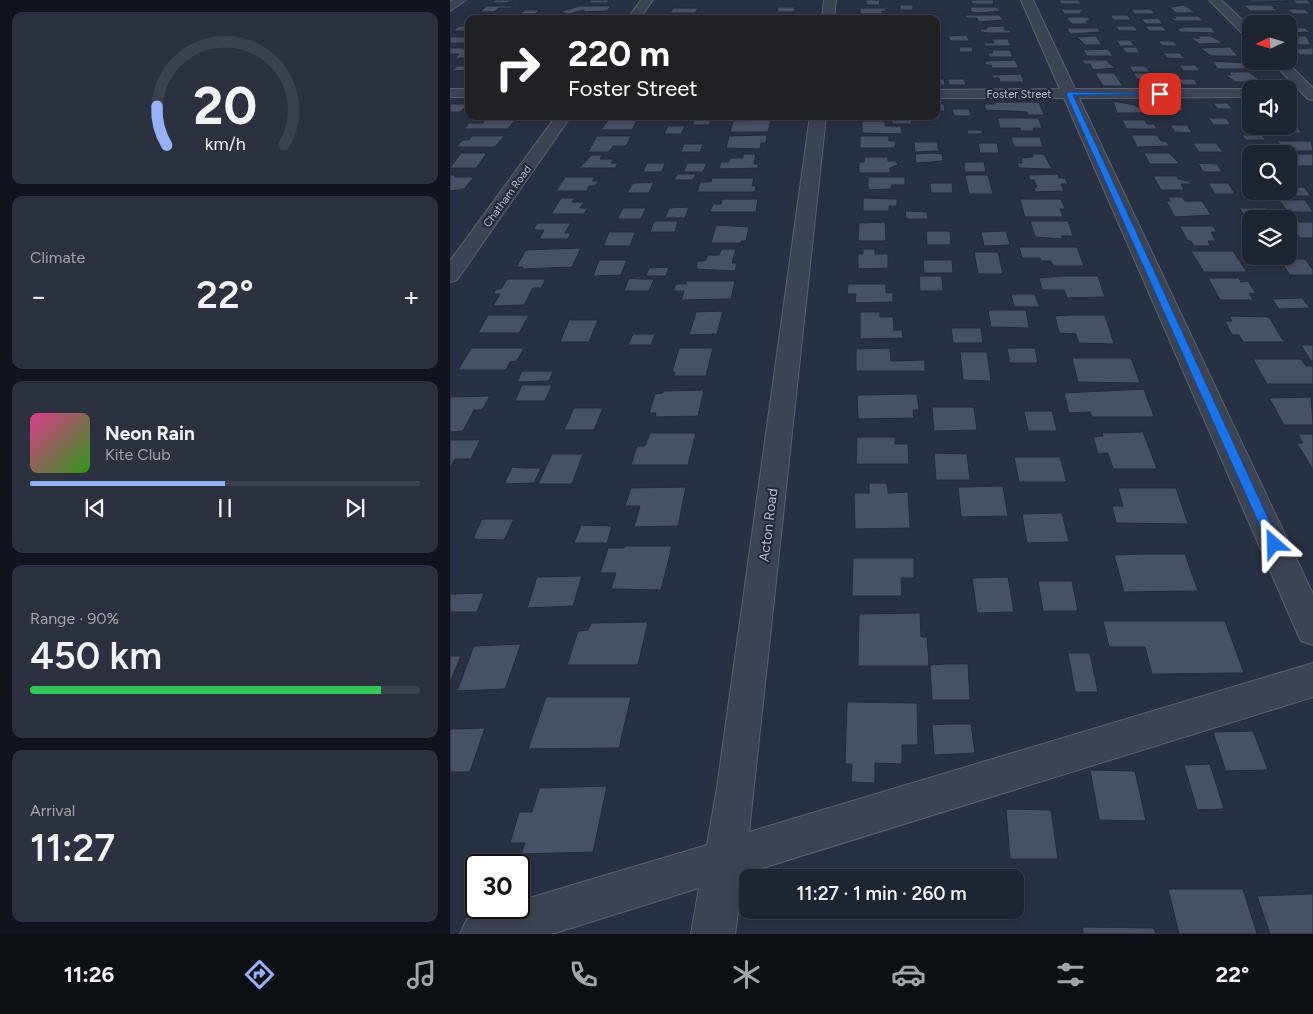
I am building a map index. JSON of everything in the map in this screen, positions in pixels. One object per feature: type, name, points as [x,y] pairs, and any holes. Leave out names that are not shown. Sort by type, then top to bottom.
[{"type":"street","points":[[450,8],[460,0]]},
{"type":"street","points":[[636,15],[646,0]]},
{"type":"street","points":[[828,15],[830,0]]},
{"type":"street","points":[[1027,0],[1313,630]]},
{"type":"street","points":[[1215,0],[1242,26]]},
{"type":"street","points":[[1287,70],[1312,94]]},
{"type":"street","points":[[450,93],[465,93]]},
{"type":"street","name":"Foster Street","points":[[940,94],[1242,93]]},
{"type":"street","points":[[1297,94],[1312,94]]},
{"type":"street","name":"Chatham Road","points":[[450,276],[561,120]]},
{"type":"street","name":"Acton Road","points":[[714,934],[726,860],[818,120]]},
{"type":"street","points":[[482,934],[1313,680]]},
{"type":"building","points":[[495,0],[515,0],[506,3],[492,3]]},
{"type":"building","points":[[583,0],[609,0],[607,3],[588,3],[590,1]]},
{"type":"building","points":[[865,0],[880,0],[879,5],[867,5]]},
{"type":"building","points":[[971,0],[993,0],[994,4],[972,4]]},
{"type":"building","points":[[1059,0],[1078,0],[1081,4],[1061,4]]},
{"type":"building","points":[[1248,0],[1287,0],[1288,1],[1251,2]]},
{"type":"building","points":[[1292,0],[1307,0],[1312,4],[1297,4]]},
{"type":"building","points":[[900,5],[913,5],[913,10],[900,10]]},
{"type":"building","points":[[1183,5],[1195,13],[1176,13],[1170,7]]},
{"type":"building","points":[[1244,5],[1271,5],[1277,11],[1250,11]]},
{"type":"building","points":[[486,6],[513,6],[510,8],[499,8],[494,12],[480,12]]},
{"type":"building","points":[[579,6],[611,6],[607,11],[584,12],[584,10],[569,14],[559,12]]},
{"type":"building","points":[[775,7],[795,7],[794,12],[777,12],[778,8]]},
{"type":"building","points":[[970,7],[996,7],[1001,11],[978,13],[971,12]]},
{"type":"building","points":[[673,8],[698,8],[695,13],[670,13]]},
{"type":"building","points":[[860,8],[885,8],[887,11],[882,11],[882,14],[860,14]]},
{"type":"building","points":[[1061,9],[1082,9],[1084,12],[1080,12],[1082,14],[1064,14]]},
{"type":"building","points":[[1131,9],[1151,9],[1155,14],[1135,14]]},
{"type":"building","points":[[1287,9],[1304,9],[1310,14],[1293,14]]},
{"type":"building","points":[[525,10],[539,10],[535,14],[520,14]]},
{"type":"building","points":[[965,15],[999,15],[1004,20],[978,22],[977,18],[966,18]]},
{"type":"building","points":[[1110,15],[1127,15],[1131,20],[1113,20]]},
{"type":"building","points":[[1174,16],[1198,16],[1204,21],[1174,21],[1171,18],[1176,18]]},
{"type":"building","points":[[1066,17],[1088,17],[1090,20],[1086,21],[1088,24],[1072,24]]},
{"type":"building","points":[[1158,18],[1163,24],[1146,24],[1141,19]]},
{"type":"building","points":[[459,26],[465,26],[465,31],[453,31]]},
{"type":"building","points":[[1004,26],[1005,30],[1010,30],[1011,33],[988,33],[981,32],[980,29],[987,29],[986,27]]},
{"type":"building","points":[[1116,26],[1134,26],[1138,31],[1119,31]]},
{"type":"building","points":[[1145,26],[1162,26],[1167,31],[1149,31]]},
{"type":"building","points":[[1185,27],[1210,27],[1216,33],[1180,32],[1177,29]]},
{"type":"building","points":[[1298,27],[1305,28],[1310,32],[1298,33]]},
{"type":"building","points":[[1067,28],[1098,28],[1100,32],[1070,34]]},
{"type":"building","points":[[967,35],[969,41],[950,41],[948,36]]},
{"type":"building","points":[[1096,36],[1102,45],[1085,45],[1077,37]]},
{"type":"building","points":[[1198,36],[1211,36],[1223,43],[1200,44],[1190,38],[1200,38]]},
{"type":"building","points":[[1298,36],[1306,36],[1311,45],[1298,45]]},
{"type":"building","points":[[450,37],[465,37],[465,43],[450,43]]},
{"type":"building","points":[[992,39],[1008,39],[1011,46],[985,46],[984,43],[994,43]]},
{"type":"building","points":[[1116,40],[1130,40],[1135,46],[1120,46]]},
{"type":"building","points":[[1158,41],[1173,41],[1177,46],[1163,46]]},
{"type":"building","points":[[959,47],[972,47],[973,52],[960,52]]},
{"type":"building","points":[[1122,47],[1136,47],[1140,53],[1126,53]]},
{"type":"building","points":[[1230,47],[1238,56],[1211,56],[1200,48]]},
{"type":"building","points":[[450,48],[465,48],[465,58],[455,58],[459,54],[450,54]]},
{"type":"building","points":[[1313,48],[1313,55],[1300,55],[1298,49]]},
{"type":"building","points":[[1108,49],[1113,56],[1087,56],[1083,50]]},
{"type":"building","points":[[992,50],[1010,50],[1013,57],[989,57],[988,53],[993,53]]},
{"type":"building","points":[[1163,53],[1180,53],[1184,59],[1168,58]]},
{"type":"building","points":[[1015,60],[1019,68],[992,68],[991,65],[986,65],[985,61]]},
{"type":"building","points":[[1082,60],[1106,60],[1115,68],[1093,70],[1090,64],[1084,64]]},
{"type":"building","points":[[1212,61],[1242,63],[1242,69],[1218,69]]},
{"type":"building","points":[[1179,65],[1195,65],[1200,71],[1184,71]]},
{"type":"building","points":[[457,66],[465,66],[465,70],[451,71]]},
{"type":"building","points":[[1129,66],[1145,66],[1150,72],[1133,72]]},
{"type":"building","points":[[1229,72],[1249,72],[1260,80],[1236,82],[1225,75],[1231,75]]},
{"type":"building","points":[[1095,73],[1114,73],[1123,86],[1103,86]]},
{"type":"building","points":[[1133,73],[1149,73],[1153,79],[1137,79]]},
{"type":"building","points":[[1021,74],[1024,82],[1000,82],[999,78],[993,78],[992,75]]},
{"type":"building","points":[[940,79],[944,79],[945,85],[940,85]]},
{"type":"building","points":[[948,79],[964,79],[966,85],[949,85]]},
{"type":"building","points":[[1178,79],[1194,79],[1198,85],[1183,85]]},
{"type":"building","points":[[1113,101],[1135,105],[1145,113],[1117,113]]},
{"type":"building","points":[[994,102],[1039,102],[1044,115],[1028,115],[1027,112],[986,110],[984,104],[995,104]]},
{"type":"building","points":[[1165,103],[1178,103],[1184,111],[1170,111]]},
{"type":"building","points":[[1213,103],[1227,103],[1233,109],[1218,109]]},
{"type":"building","points":[[450,104],[465,104],[465,107],[460,112],[450,112]]},
{"type":"building","points":[[940,104],[944,104],[945,111],[940,111]]},
{"type":"building","points":[[952,109],[969,109],[971,116],[954,116]]},
{"type":"building","points":[[997,118],[1038,118],[1042,128],[1033,128],[1034,131],[1021,131],[1020,128],[1000,128]]},
{"type":"building","points":[[1208,118],[1226,118],[1231,125],[1214,125]]},
{"type":"building","points":[[485,120],[515,120],[508,129],[464,129],[469,123],[483,123]]},
{"type":"building","points":[[608,120],[637,120],[632,130],[601,130]]},
{"type":"building","points":[[694,120],[711,120],[709,125],[692,125]]},
{"type":"building","points":[[771,120],[768,132],[730,132],[733,121]]},
{"type":"building","points":[[892,120],[911,120],[912,124],[892,124]]},
{"type":"building","points":[[1122,120],[1145,120],[1147,124],[1154,124],[1157,129],[1127,129]]},
{"type":"building","points":[[862,121],[885,121],[885,126],[901,126],[902,134],[862,133]]},
{"type":"building","points":[[1170,125],[1187,125],[1192,133],[1175,132]]},
{"type":"building","points":[[668,126],[685,126],[681,134],[664,134]]},
{"type":"building","points":[[967,130],[982,130],[983,134],[968,134]]},
{"type":"building","points":[[767,135],[766,143],[761,143],[760,149],[726,148],[729,136]]},
{"type":"building","points":[[1131,135],[1157,135],[1161,141],[1166,141],[1169,146],[1137,147]]},
{"type":"building","points":[[1242,135],[1262,135],[1266,140],[1246,140]]},
{"type":"building","points":[[472,136],[504,136],[495,147],[456,147],[463,140],[469,140]]},
{"type":"building","points":[[597,136],[631,136],[626,146],[613,146],[609,152],[588,152]]},
{"type":"building","points":[[860,136],[889,136],[889,141],[895,141],[895,148],[860,148]]},
{"type":"building","points":[[1011,137],[1040,137],[1043,147],[1014,147]]},
{"type":"building","points":[[1277,141],[1311,141],[1313,151],[1297,151],[1297,145],[1281,145]]},
{"type":"building","points":[[914,142],[937,142],[939,151],[915,152]]},
{"type":"building","points":[[978,143],[997,143],[999,153],[980,153]]},
{"type":"building","points":[[1193,143],[1216,143],[1223,152],[1199,152]]},
{"type":"building","points":[[684,144],[703,144],[700,152],[681,152]]},
{"type":"building","points":[[461,153],[487,153],[476,168],[450,168]]},
{"type":"building","points":[[1144,153],[1169,153],[1180,164],[1150,164]]},
{"type":"building","points":[[743,154],[756,154],[754,164],[758,164],[758,168],[719,169],[721,162],[729,162],[730,158],[743,158]]},
{"type":"building","points":[[915,154],[942,154],[943,161],[916,163]]},
{"type":"building","points":[[1033,154],[1044,154],[1052,169],[1019,168],[1017,163],[1022,163],[1021,158],[1033,157]]},
{"type":"building","points":[[1297,154],[1313,154],[1313,166],[1297,166]]},
{"type":"building","points":[[592,155],[602,155],[600,159],[613,159],[611,163],[618,163],[615,168],[579,168]]},
{"type":"building","points":[[865,157],[888,157],[888,161],[896,161],[898,165],[890,168],[890,173],[859,173],[859,162],[864,162]]},
{"type":"building","points":[[964,162],[984,162],[986,172],[965,172]]},
{"type":"building","points":[[647,163],[665,163],[662,172],[643,172]]},
{"type":"building","points":[[687,163],[707,163],[703,172],[684,172]]},
{"type":"building","points":[[1198,163],[1217,164],[1222,172],[1203,172]]},
{"type":"building","points":[[677,174],[696,174],[693,180],[674,180]]},
{"type":"building","points":[[1058,174],[1059,178],[1065,178],[1068,184],[1061,184],[1064,191],[1035,192],[1034,187],[1037,187],[1034,180],[1030,180],[1028,175]]},
{"type":"building","points":[[450,175],[456,175],[454,177],[474,177],[464,189],[450,191]]},
{"type":"building","points":[[965,175],[988,175],[993,194],[969,194]]},
{"type":"building","points":[[1153,176],[1177,176],[1178,179],[1189,181],[1191,184],[1181,184],[1184,190],[1161,190]]},
{"type":"building","points":[[565,177],[595,177],[592,181],[599,181],[595,186],[589,186],[587,191],[556,191]]},
{"type":"building","points":[[868,177],[905,177],[905,185],[891,185],[892,189],[868,190]]},
{"type":"building","points":[[712,178],[754,178],[752,186],[756,186],[755,192],[697,192],[700,182],[711,182]]},
{"type":"building","points":[[654,182],[649,193],[627,193],[633,183]]},
{"type":"building","points":[[930,183],[952,183],[953,193],[931,193]]},
{"type":"building","points":[[1208,183],[1228,183],[1235,194],[1215,194]]},
{"type":"building","points":[[1297,187],[1304,187],[1311,196],[1297,196]]},
{"type":"building","points":[[1168,197],[1182,197],[1185,201],[1202,201],[1211,215],[1175,217],[1166,201],[1170,201]]},
{"type":"building","points":[[561,198],[575,198],[572,202],[584,202],[580,208],[588,208],[584,214],[551,214]]},
{"type":"building","points":[[863,198],[897,199],[897,206],[889,206],[889,211],[863,211]]},
{"type":"building","points":[[722,199],[758,199],[756,212],[710,212],[713,204],[721,204]]},
{"type":"building","points":[[1020,199],[1061,199],[1065,209],[1060,209],[1063,217],[1025,217]]},
{"type":"building","points":[[1279,200],[1305,200],[1313,212],[1297,212],[1297,210],[1286,210]]},
{"type":"building","points":[[689,207],[685,218],[665,218],[669,208]]},
{"type":"building","points":[[623,208],[646,208],[641,219],[617,219]]},
{"type":"building","points":[[1239,208],[1267,208],[1268,210],[1242,210],[1242,212]]},
{"type":"building","points":[[905,211],[927,212],[928,219],[906,219]]},
{"type":"building","points":[[654,221],[678,221],[675,232],[650,232]]},
{"type":"building","points":[[1030,221],[1068,221],[1073,236],[1062,236],[1062,239],[1035,237]]},
{"type":"building","points":[[885,222],[886,241],[858,241],[859,223]]},
{"type":"building","points":[[1297,222],[1313,222],[1313,238],[1300,238],[1297,234]]},
{"type":"building","points":[[537,223],[571,223],[565,233],[571,233],[568,239],[539,239],[544,230],[533,230]]},
{"type":"building","points":[[716,225],[749,227],[746,241],[741,241],[741,243],[711,243]]},
{"type":"building","points":[[1179,226],[1213,226],[1217,232],[1211,232],[1216,241],[1208,241],[1210,246],[1194,246],[1191,241],[1188,241]]},
{"type":"building","points":[[926,231],[950,231],[951,245],[927,245]]},
{"type":"building","points":[[1006,231],[1010,245],[984,246],[981,232]]},
{"type":"building","points":[[609,232],[635,232],[630,246],[603,246]]},
{"type":"building","points":[[1019,247],[1077,247],[1084,266],[1053,266],[1051,261],[1041,261],[1040,258],[1022,258]]},
{"type":"building","points":[[581,248],[572,267],[522,269],[523,267],[516,267],[526,250]]},
{"type":"building","points":[[722,249],[736,249],[732,263],[737,263],[735,271],[696,269],[698,261],[705,261],[708,255],[719,255]]},
{"type":"building","points":[[863,249],[875,249],[875,254],[888,254],[888,268],[858,269],[858,254],[863,254]]},
{"type":"building","points":[[1191,251],[1233,251],[1247,272],[1204,272]]},
{"type":"building","points":[[974,252],[998,252],[1003,274],[978,274]]},
{"type":"building","points":[[1297,259],[1305,259],[1313,270],[1313,275],[1290,275],[1283,265],[1297,265]]},
{"type":"building","points":[[599,260],[627,260],[621,275],[593,276]]},
{"type":"building","points":[[923,260],[952,260],[953,273],[924,273]]},
{"type":"building","points":[[669,267],[666,276],[646,276],[649,268]]},
{"type":"building","points":[[919,276],[942,276],[943,291],[920,291]]},
{"type":"building","points":[[1098,276],[1105,297],[1067,298],[1064,290],[1042,290],[1039,278]]},
{"type":"building","points":[[629,278],[654,279],[649,291],[624,291]]},
{"type":"building","points":[[1208,278],[1239,278],[1241,282],[1248,281],[1256,294],[1249,293],[1253,300],[1220,300]]},
{"type":"building","points":[[507,279],[546,279],[541,288],[533,288],[524,305],[493,306],[500,294],[493,294],[496,289],[501,289]]},
{"type":"building","points":[[686,281],[735,281],[731,299],[681,300],[684,291],[673,291],[676,284],[686,284]]},
{"type":"building","points":[[848,284],[886,284],[886,293],[893,293],[893,302],[855,303],[856,294],[847,294]]},
{"type":"building","points":[[1011,294],[1035,294],[1039,307],[1014,307]]},
{"type":"building","points":[[1302,298],[1310,308],[1279,309],[1272,299]]},
{"type":"building","points":[[988,310],[1026,310],[1029,328],[991,327]]},
{"type":"building","points":[[723,311],[717,334],[689,335],[696,312]]},
{"type":"building","points":[[860,312],[880,312],[880,317],[893,317],[894,330],[902,330],[903,338],[860,339]]},
{"type":"building","points":[[488,315],[529,315],[519,333],[478,333]]},
{"type":"building","points":[[1105,315],[1114,344],[1079,343],[1076,334],[1059,333],[1055,316]]},
{"type":"building","points":[[1229,316],[1269,317],[1284,342],[1243,342],[1239,335],[1232,335],[1225,321],[1232,321]]},
{"type":"building","points":[[569,320],[598,320],[589,342],[560,342]]},
{"type":"building","points":[[951,328],[981,328],[983,343],[953,343]]},
{"type":"building","points":[[633,334],[655,334],[651,345],[628,345]]},
{"type":"building","points":[[1301,345],[1313,345],[1313,361],[1311,361]]},
{"type":"building","points":[[471,348],[524,348],[517,361],[510,362],[506,370],[458,370]]},
{"type":"building","points":[[679,348],[713,348],[706,376],[674,376],[675,372],[672,372]]},
{"type":"building","points":[[890,348],[891,361],[925,360],[925,371],[856,371],[856,349]]},
{"type":"building","points":[[1007,348],[1035,348],[1038,363],[1010,363]]},
{"type":"building","points":[[960,352],[987,352],[991,381],[963,380]]},
{"type":"building","points":[[1072,358],[1131,358],[1140,383],[1078,382]]},
{"type":"building","points":[[1253,359],[1301,359],[1306,366],[1313,366],[1313,384],[1267,384]]},
{"type":"building","points":[[522,371],[553,371],[549,381],[517,382]]},
{"type":"building","points":[[522,385],[552,385],[545,401],[515,401]]},
{"type":"building","points":[[1144,389],[1154,417],[1092,417],[1090,412],[1069,413],[1064,393]]},
{"type":"building","points":[[704,390],[698,416],[655,417],[656,413],[649,413],[655,394],[663,393],[663,391]]},
{"type":"building","points":[[917,394],[919,410],[913,410],[914,418],[858,419],[857,395]]},
{"type":"building","points":[[490,396],[482,410],[474,410],[463,431],[450,432],[450,397]]},
{"type":"building","points":[[1311,397],[1313,425],[1284,425],[1269,398]]},
{"type":"building","points":[[932,407],[974,407],[977,430],[934,431]]},
{"type":"building","points":[[574,408],[603,408],[594,430],[564,430]]},
{"type":"building","points":[[1024,411],[1052,411],[1057,431],[1028,431]]},
{"type":"building","points":[[1143,432],[1157,469],[1113,469],[1108,453],[1098,454],[1093,437],[1103,436],[1102,433]]},
{"type":"building","points":[[650,433],[696,433],[688,465],[631,465],[637,446],[645,446]]},
{"type":"building","points":[[1298,434],[1313,434],[1313,470],[1297,443],[1303,443]]},
{"type":"building","points":[[857,437],[895,437],[895,444],[908,444],[909,464],[856,464]]},
{"type":"building","points":[[450,440],[480,440],[471,459],[455,459],[450,468]]},
{"type":"building","points":[[934,453],[967,454],[970,480],[936,480]]},
{"type":"building","points":[[552,454],[583,454],[572,484],[538,484]]},
{"type":"building","points":[[1014,457],[1060,457],[1067,482],[1019,482]]},
{"type":"building","points":[[512,467],[541,468],[534,483],[504,484]]},
{"type":"building","points":[[869,483],[887,483],[888,493],[908,492],[910,528],[855,529],[854,493],[869,493]]},
{"type":"building","points":[[1003,486],[1008,516],[961,517],[958,487]]},
{"type":"building","points":[[686,487],[678,526],[634,527],[640,506],[625,506],[631,488]]},
{"type":"building","points":[[1118,488],[1176,488],[1188,524],[1116,523],[1112,506],[1123,506]]},
{"type":"building","points":[[1062,513],[1069,542],[1027,543],[1022,514]]},
{"type":"building","points":[[482,519],[514,519],[504,540],[473,539]]},
{"type":"building","points":[[581,525],[612,526],[607,543],[574,543]]},
{"type":"building","points":[[625,546],[672,546],[661,590],[611,589],[616,573],[600,573],[608,548],[624,548]]},
{"type":"building","points":[[1185,554],[1198,591],[1124,592],[1114,555]]},
{"type":"building","points":[[853,558],[914,558],[914,578],[901,578],[902,596],[852,596]]},
{"type":"building","points":[[582,576],[573,606],[527,608],[537,577]]},
{"type":"building","points":[[1008,577],[1014,612],[977,613],[972,578]]},
{"type":"building","points":[[1038,581],[1072,581],[1078,611],[1043,611]]},
{"type":"building","points":[[484,593],[477,612],[450,612],[450,594]]},
{"type":"building","points":[[920,613],[921,637],[927,637],[929,666],[858,666],[859,614]]},
{"type":"building","points":[[1103,621],[1225,621],[1244,673],[1152,674],[1145,647],[1109,647]]},
{"type":"building","points":[[648,622],[638,665],[567,665],[578,631],[588,630],[591,623]]},
{"type":"building","points":[[521,644],[505,689],[457,691],[474,646]]},
{"type":"building","points":[[1068,653],[1090,653],[1098,692],[1075,692]]},
{"type":"building","points":[[450,656],[461,656],[450,682]]},
{"type":"building","points":[[968,664],[970,700],[932,700],[930,665]]},
{"type":"building","points":[[546,697],[631,697],[619,748],[528,749]]},
{"type":"building","points":[[847,702],[917,703],[918,745],[902,745],[902,764],[875,763],[875,783],[851,782],[852,764],[845,764]]},
{"type":"building","points":[[971,724],[975,753],[934,755],[932,725]]},
{"type":"building","points":[[485,728],[470,772],[450,772],[450,729]]},
{"type":"building","points":[[1253,731],[1268,770],[1226,771],[1213,732]]},
{"type":"building","points":[[1210,764],[1224,809],[1197,810],[1184,765]]},
{"type":"building","points":[[1090,770],[1135,771],[1146,821],[1099,820]]},
{"type":"building","points":[[607,786],[593,852],[521,854],[525,843],[510,843],[519,812],[532,812],[539,788]]},
{"type":"building","points":[[1006,809],[1051,810],[1058,859],[1010,859]]},
{"type":"building","points":[[1168,889],[1243,889],[1257,934],[1179,934]]},
{"type":"building","points":[[1313,894],[1313,934],[1270,934],[1257,896]]},
{"type":"building","points":[[1082,927],[1154,928],[1156,934],[1083,934]]},
{"type":"route","points":[[1160,94],[1069,94],[1274,544]]}]
